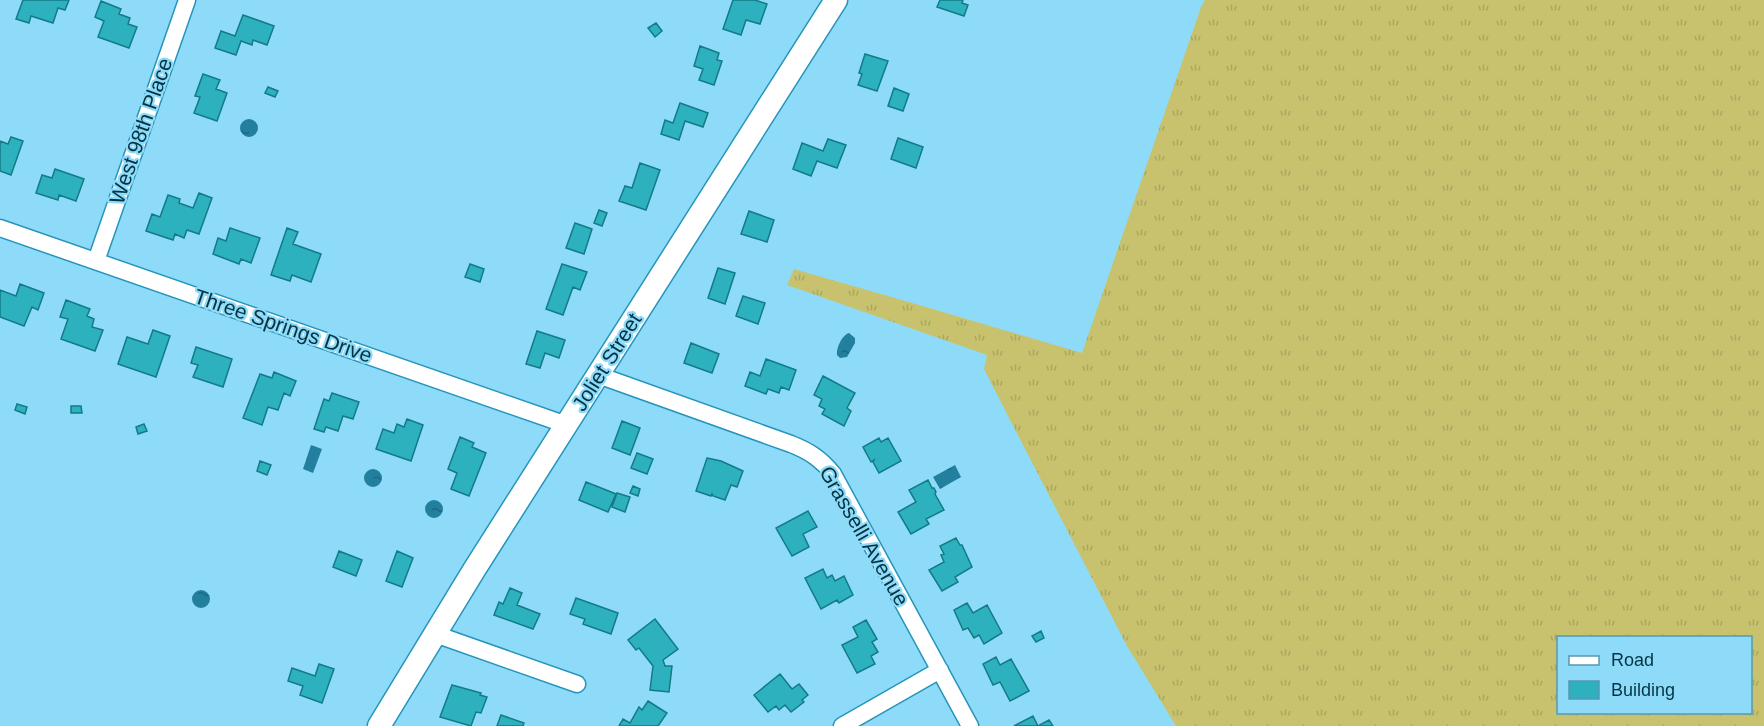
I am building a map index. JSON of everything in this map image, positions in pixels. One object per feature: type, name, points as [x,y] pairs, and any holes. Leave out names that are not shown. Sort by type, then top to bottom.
[{"type":"street","name":"West 98th Place","points":[[96,261],[187,0]]},
{"type":"street","name":"Joliet Street","points":[[379,726],[836,0]]},
{"type":"street","name":"Three Springs Drive","points":[[0,228],[567,425]]},
{"type":"street","name":"Grasselli Avenue","points":[[598,375],[791,444],[809,452],[823,462],[833,474],[970,726]]},
{"type":"street","points":[[435,634],[576,684]]},
{"type":"street","points":[[842,726],[940,669]]},
{"type":"green space","points":[[1205,0],[1764,0],[1764,726],[1176,726],[1127,646],[984,369],[987,355],[787,285],[794,269],[1082,353]]},
{"type":"water","points":[[249,119],[255,122],[258,128],[255,134],[249,137],[243,134],[240,128],[243,122]]},
{"type":"water","points":[[849,333],[855,338],[855,343],[847,357],[840,358],[837,355],[839,345],[844,336]]},
{"type":"water","points":[[311,445],[322,449],[313,473],[303,469]]},
{"type":"water","points":[[955,465],[961,477],[940,489],[933,477]]},
{"type":"water","points":[[369,469],[377,469],[382,474],[380,485],[369,487],[364,482],[364,474]]},
{"type":"water","points":[[430,500],[438,500],[443,505],[441,516],[430,518],[425,513],[425,505]]},
{"type":"water","points":[[201,590],[207,593],[210,599],[207,605],[201,608],[195,605],[192,599],[195,593]]},
{"type":"building","points":[[23,0],[69,0],[65,10],[58,8],[53,23],[31,16],[29,23],[16,19]]},
{"type":"building","points":[[733,0],[755,0],[767,4],[760,24],[746,20],[741,35],[723,29]]},
{"type":"building","points":[[940,0],[963,0],[962,3],[968,5],[964,16],[937,7]]},
{"type":"building","points":[[101,1],[121,9],[119,14],[130,18],[128,24],[137,27],[129,48],[98,37],[104,21],[95,17]]},
{"type":"building","points":[[243,15],[274,26],[267,45],[253,40],[252,45],[241,41],[236,55],[215,48],[221,31],[235,36]]},
{"type":"building","points":[[656,23],[662,31],[655,37],[648,28]]},
{"type":"building","points":[[700,46],[719,53],[717,60],[722,61],[714,85],[699,80],[703,69],[694,66]]},
{"type":"building","points":[[865,54],[888,61],[877,91],[858,85]]},
{"type":"building","points":[[203,74],[220,80],[216,89],[227,93],[217,121],[194,113],[200,97],[195,96]]},
{"type":"building","points":[[268,87],[278,91],[275,97],[265,93]]},
{"type":"building","points":[[894,88],[909,94],[903,111],[888,106]]},
{"type":"building","points":[[680,103],[708,113],[703,127],[685,121],[679,140],[661,134],[665,120],[673,123]]},
{"type":"building","points":[[11,137],[23,141],[11,175],[0,171],[0,141],[8,144]]},
{"type":"building","points":[[898,138],[923,147],[916,168],[891,159]]},
{"type":"building","points":[[828,139],[846,145],[837,168],[817,161],[811,176],[793,169],[802,143],[823,151]]},
{"type":"building","points":[[640,163],[660,170],[646,210],[619,201],[625,186],[632,188]]},
{"type":"building","points":[[55,169],[84,179],[76,201],[59,195],[58,200],[36,193],[42,175],[52,178]]},
{"type":"building","points":[[199,193],[212,198],[199,234],[187,230],[184,238],[175,234],[173,240],[146,231],[152,214],[160,217],[168,195],[180,199],[179,203],[193,208]]},
{"type":"building","points":[[599,210],[607,213],[602,226],[594,223]]},
{"type":"building","points":[[749,211],[774,220],[767,242],[741,234]]},
{"type":"building","points":[[575,223],[592,229],[584,254],[566,248]]},
{"type":"building","points":[[230,228],[260,238],[251,263],[241,259],[239,264],[213,254],[218,238],[226,241]]},
{"type":"building","points":[[287,228],[298,232],[293,244],[321,254],[311,282],[292,275],[290,281],[271,275]]},
{"type":"building","points":[[470,264],[484,269],[480,282],[465,277]]},
{"type":"building","points":[[562,264],[587,272],[580,290],[573,287],[563,315],[546,309]]},
{"type":"building","points":[[718,268],[735,273],[725,304],[708,298]]},
{"type":"building","points":[[20,284],[44,293],[38,310],[32,307],[24,326],[0,317],[0,290],[16,296]]},
{"type":"building","points":[[743,296],[765,303],[758,324],[736,316]]},
{"type":"building","points":[[66,300],[90,309],[87,316],[94,319],[92,327],[103,330],[95,351],[61,339],[68,319],[60,317]]},
{"type":"building","points":[[153,330],[170,336],[156,377],[118,364],[127,337],[148,344]]},
{"type":"building","points":[[537,331],[565,340],[559,358],[545,353],[540,368],[526,364]]},
{"type":"building","points":[[691,343],[719,354],[712,373],[684,363]]},
{"type":"building","points":[[196,347],[232,359],[223,387],[193,377],[198,365],[191,363]]},
{"type":"building","points":[[766,359],[796,370],[789,390],[781,387],[779,393],[768,389],[766,394],[745,386],[750,372],[760,376]]},
{"type":"building","points":[[274,372],[296,381],[290,396],[284,393],[278,410],[268,407],[262,425],[243,418],[260,374],[272,378]]},
{"type":"building","points":[[823,376],[855,393],[847,408],[851,411],[844,426],[822,414],[825,409],[819,406],[822,399],[814,395]]},
{"type":"building","points":[[332,393],[359,402],[353,419],[343,416],[338,431],[326,427],[324,432],[314,429],[324,399],[329,401]]},
{"type":"building","points":[[17,404],[27,407],[25,414],[15,410]]},
{"type":"building","points":[[71,406],[81,406],[82,413],[71,413]]},
{"type":"building","points":[[407,419],[423,425],[411,461],[376,449],[383,429],[394,433],[397,424],[404,427]]},
{"type":"building","points":[[622,421],[640,428],[630,455],[612,448]]},
{"type":"building","points":[[144,424],[147,431],[138,434],[136,427]]},
{"type":"building","points":[[460,437],[474,443],[472,447],[486,453],[469,496],[451,489],[457,473],[448,469]]},
{"type":"building","points":[[879,438],[881,442],[888,438],[901,461],[879,473],[874,460],[871,462],[863,447]]},
{"type":"building","points":[[637,453],[653,459],[647,474],[631,468]]},
{"type":"building","points":[[707,458],[721,461],[743,471],[737,487],[731,485],[725,500],[712,494],[711,496],[696,491]]},
{"type":"building","points":[[260,461],[271,465],[267,475],[257,471]]},
{"type":"building","points":[[928,480],[944,510],[926,519],[929,524],[911,534],[898,512],[916,502],[909,490]]},
{"type":"building","points":[[586,482],[616,494],[608,512],[579,500]]},
{"type":"building","points":[[633,486],[640,489],[638,496],[630,493]]},
{"type":"building","points":[[617,493],[630,497],[625,512],[612,507]]},
{"type":"building","points":[[808,511],[817,527],[803,534],[809,547],[792,556],[776,528]]},
{"type":"building","points":[[956,538],[962,545],[972,567],[955,577],[958,582],[942,591],[929,570],[944,562],[941,555],[944,554],[940,546]]},
{"type":"building","points":[[339,551],[362,560],[356,576],[333,567]]},
{"type":"building","points":[[397,551],[413,558],[402,587],[386,581]]},
{"type":"building","points":[[823,569],[827,578],[832,575],[835,581],[844,576],[853,595],[839,603],[837,600],[821,609],[805,578]]},
{"type":"building","points":[[510,588],[522,593],[517,605],[540,614],[533,629],[494,615],[499,602],[503,604]]},
{"type":"building","points":[[576,598],[618,613],[611,634],[583,624],[585,619],[570,614]]},
{"type":"building","points":[[967,603],[973,613],[987,605],[1002,633],[984,644],[979,635],[974,638],[968,628],[963,630],[954,610]]},
{"type":"building","points":[[655,619],[678,649],[663,660],[665,666],[672,666],[669,692],[650,690],[653,666],[639,648],[636,650],[628,640]]},
{"type":"building","points":[[866,620],[877,639],[872,642],[878,652],[871,656],[875,664],[857,673],[842,645],[858,637],[853,627]]},
{"type":"building","points":[[1041,631],[1044,638],[1036,642],[1032,636]]},
{"type":"building","points":[[996,657],[1000,665],[1011,659],[1029,691],[1010,701],[1000,682],[993,685],[983,664]]},
{"type":"building","points":[[319,664],[334,669],[322,703],[300,695],[303,686],[288,681],[292,668],[315,676]]},
{"type":"building","points":[[780,674],[792,689],[799,684],[808,695],[802,700],[804,702],[791,712],[785,705],[779,710],[776,706],[768,712],[754,695]]},
{"type":"building","points":[[452,685],[481,693],[480,695],[487,697],[481,713],[476,712],[471,726],[440,717]]},
{"type":"building","points":[[648,701],[667,713],[658,726],[619,726],[623,719],[630,723],[639,707],[642,710]]},
{"type":"building","points":[[501,715],[524,723],[523,726],[497,726]]},
{"type":"building","points":[[1033,716],[1038,726],[1014,726]]},
{"type":"building","points":[[1049,720],[1053,726],[1038,726]]}]
